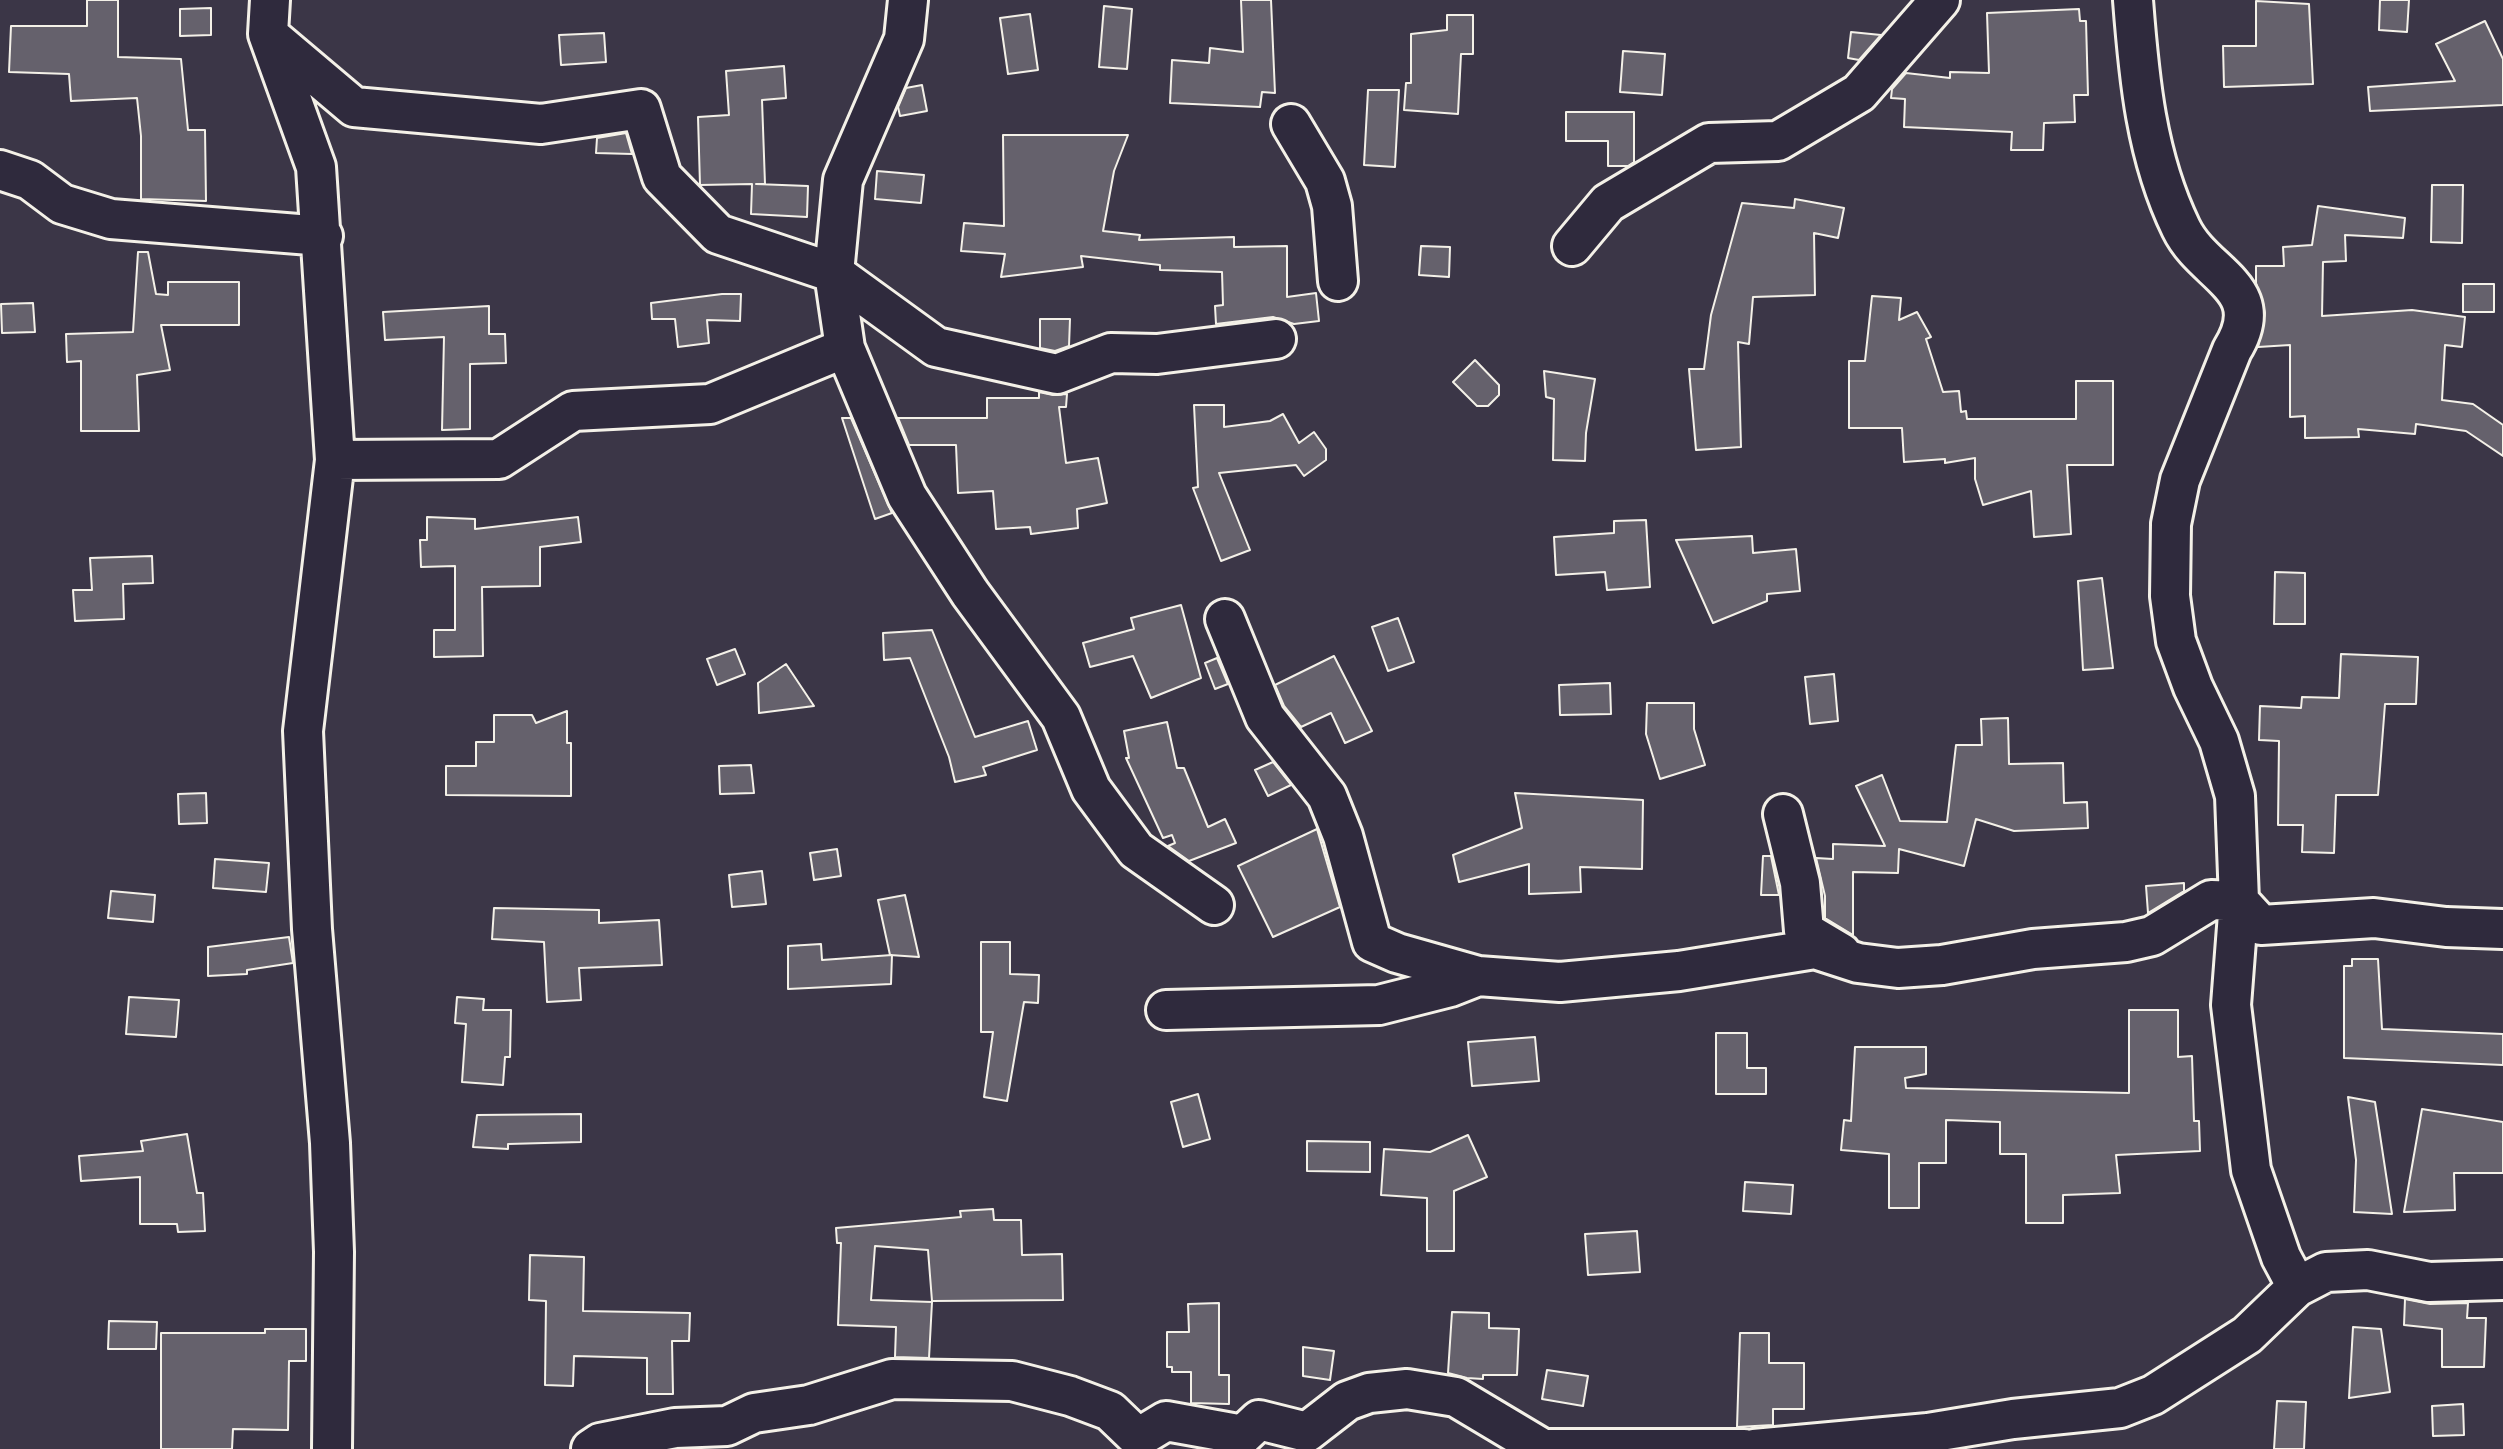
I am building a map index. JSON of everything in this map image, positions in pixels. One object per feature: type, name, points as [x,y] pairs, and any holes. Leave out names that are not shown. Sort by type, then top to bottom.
[{"type":"street","points":[[908,0],[905,39],[843,180],[834,273],[845,348],[907,496],[970,593],[1061,717],[1091,789],[1136,850],[1214,905]]},
{"type":"street","points":[[1572,246],[1608,203],[1709,143],[1778,141],[1859,93],[1940,0]]},
{"type":"street","points":[[2133,0],[2139,86],[2163,185],[2182,231],[2206,263],[2222,274],[2238,292],[2244,303],[2246,317],[2242,334],[2227,362],[2180,480],[2171,524],[2170,596],[2176,641],[2193,687],[2219,741],[2235,796],[2239,901],[2231,1005],[2251,1170],[2281,1257],[2297,1287]]},
{"type":"street","points":[[269,17],[354,107],[541,124],[641,109],[662,177],[718,234],[834,273],[936,347],[1057,373],[1111,353],[1157,354],[1276,339]]},
{"type":"street","points":[[269,17],[316,167],[323,236],[323,307],[335,460],[303,731],[312,929],[332,1197],[335,1350],[332,1449]]},
{"type":"street","points":[[1291,124],[1325,181],[1332,206],[1338,281]]},
{"type":"street","points":[[0,170],[30,180],[62,204],[111,219],[323,236]]},
{"type":"street","points":[[335,460],[499,459],[573,411],[710,404],[845,348]]},
{"type":"street","points":[[1225,619],[1265,717],[1327,796],[1343,836],[1372,943],[1396,953],[1478,976],[1560,982],[1679,971],[1815,949],[1858,963],[1898,968],[1942,965],[2033,949],[2126,943],[2152,936],[2211,900],[2239,901],[2261,925],[2374,918],[2446,927],[2503,929]]},
{"type":"street","points":[[1783,814],[1800,883],[1804,931],[1858,963]]},
{"type":"street","points":[[1166,1010],[1379,1005],[1450,987],[1478,976]]},
{"type":"street","points":[[1754,1449],[1871,1443],[2013,1419],[2120,1408],[2153,1395],[2247,1335],[2297,1287],[2326,1272],[2368,1270],[2430,1282],[2503,1280]]},
{"type":"street","points":[[591,1449],[600,1443],[675,1428],[727,1426],[754,1413],[809,1405],[892,1379],[1012,1381],[1070,1396],[1110,1411],[1138,1438],[1166,1421],[1243,1435],[1307,1432],[1347,1401],[1369,1393],[1407,1389],[1455,1397],[1543,1449],[1744,1449]]},
{"type":"building","points":[[87,0],[118,0],[118,57],[181,59],[188,130],[205,130],[206,201],[141,199],[141,136],[137,98],[71,101],[69,74],[9,72],[11,26],[87,26]]},
{"type":"building","points":[[1241,0],[1271,0],[1275,93],[1262,92],[1260,107],[1170,103],[1172,60],[1209,63],[1210,48],[1243,52]]},
{"type":"building","points":[[2380,0],[2409,0],[2407,32],[2379,30]]},
{"type":"building","points":[[2256,1],[2309,4],[2313,84],[2224,87],[2223,46],[2256,46]]},
{"type":"building","points":[[1104,6],[1132,9],[1127,69],[1099,67]]},
{"type":"building","points":[[211,8],[211,35],[180,36],[180,9]]},
{"type":"building","points":[[2079,9],[2080,21],[2086,21],[2088,95],[2074,95],[2075,122],[2044,123],[2043,150],[2011,150],[2012,132],[1904,127],[1905,99],[1891,98],[1892,89],[1906,73],[1950,78],[1950,72],[1989,73],[1987,13]]},
{"type":"building","points":[[1030,14],[1038,70],[1008,74],[1000,18]]},
{"type":"building","points":[[1447,15],[1473,15],[1473,54],[1461,54],[1458,114],[1404,110],[1406,83],[1411,83],[1411,34],[1447,30]]},
{"type":"building","points":[[2485,21],[2503,59],[2503,105],[2370,111],[2368,87],[2455,81],[2436,44]]},
{"type":"building","points":[[1851,32],[1881,35],[1859,60],[1848,58]]},
{"type":"building","points":[[604,33],[606,62],[561,65],[559,35]]},
{"type":"building","points":[[1623,51],[1665,54],[1662,95],[1620,92]]},
{"type":"building","points":[[784,66],[786,98],[762,100],[765,184],[756,184],[808,186],[807,217],[751,214],[752,184],[700,185],[698,117],[729,115],[726,71]]},
{"type":"building","points":[[922,85],[927,111],[900,116],[898,107],[906,88]]},
{"type":"building","points":[[1368,90],[1399,90],[1395,167],[1364,165]]},
{"type":"building","points":[[1566,112],[1634,112],[1634,162],[1628,166],[1608,166],[1608,141],[1566,141]]},
{"type":"building","points":[[626,133],[632,154],[596,153],[597,138]]},
{"type":"building","points":[[1003,135],[1128,135],[1114,171],[1103,231],[1140,235],[1139,240],[1234,237],[1234,247],[1287,246],[1287,297],[1316,293],[1319,321],[1294,324],[1273,317],[1216,324],[1215,306],[1223,305],[1222,272],[1160,270],[1160,265],[1081,256],[1083,267],[1001,277],[1005,254],[961,251],[964,223],[1004,226]]},
{"type":"building","points":[[877,171],[924,175],[921,203],[875,199]]},
{"type":"building","points":[[2432,185],[2463,185],[2462,243],[2431,242]]},
{"type":"building","points":[[1795,199],[1844,208],[1838,238],[1814,233],[1815,295],[1753,297],[1749,344],[1738,342],[1741,447],[1696,450],[1689,369],[1704,369],[1711,315],[1742,203],[1794,208]]},
{"type":"building","points":[[2318,206],[2405,218],[2403,238],[2345,235],[2346,261],[2323,262],[2322,316],[2412,310],[2465,317],[2462,347],[2445,345],[2442,400],[2473,404],[2503,425],[2503,456],[2466,431],[2416,424],[2415,434],[2358,429],[2359,437],[2305,438],[2305,416],[2290,417],[2290,345],[2258,347],[2265,313],[2256,283],[2256,266],[2284,266],[2283,247],[2312,245]]},
{"type":"building","points":[[1421,246],[1450,247],[1449,277],[1419,275]]},
{"type":"building","points":[[138,252],[148,252],[156,294],[168,295],[168,282],[239,282],[239,325],[161,325],[170,370],[137,375],[139,431],[81,431],[81,361],[67,362],[66,334],[133,332]]},
{"type":"building","points":[[2463,284],[2494,284],[2494,312],[2463,312]]},
{"type":"building","points":[[741,294],[740,321],[707,320],[709,343],[678,347],[675,319],[652,319],[651,303]]},
{"type":"building","points":[[1872,296],[1901,298],[1899,320],[1917,312],[1931,337],[1926,339],[1943,392],[1959,391],[1961,412],[1966,411],[1967,419],[2076,419],[2076,381],[2113,381],[2113,465],[2067,465],[2071,534],[2034,537],[2031,491],[1983,505],[1975,479],[1975,458],[1945,463],[1945,459],[1904,462],[1902,428],[1849,428],[1849,361],[1865,361]]},
{"type":"building","points":[[33,303],[35,332],[2,333],[1,304]]},
{"type":"building","points":[[489,306],[489,334],[505,334],[506,363],[470,364],[470,429],[442,430],[444,337],[385,340],[383,312]]},
{"type":"building","points":[[1040,319],[1070,319],[1069,346],[1055,351],[1040,348]]},
{"type":"building","points":[[1475,360],[1499,385],[1499,395],[1488,406],[1477,406],[1453,382]]},
{"type":"building","points":[[1544,371],[1595,379],[1586,433],[1585,461],[1553,460],[1554,399],[1546,397]]},
{"type":"building","points":[[1039,392],[1067,394],[1066,407],[1059,407],[1066,463],[1098,458],[1107,503],[1077,509],[1078,528],[1031,534],[1030,527],[996,529],[993,491],[958,493],[956,445],[909,445],[898,418],[987,418],[987,398],[1039,398]]},
{"type":"building","points":[[1194,405],[1224,405],[1224,427],[1270,421],[1283,414],[1299,443],[1314,432],[1326,449],[1326,460],[1304,476],[1296,465],[1219,473],[1250,550],[1221,561],[1193,488],[1198,487]]},
{"type":"building","points":[[842,418],[851,418],[892,513],[875,519]]},
{"type":"building","points":[[427,517],[475,519],[475,529],[578,517],[581,542],[540,547],[540,586],[482,587],[483,656],[434,657],[434,630],[455,630],[455,566],[421,567],[420,540],[427,540]]},
{"type":"building","points":[[1646,520],[1650,587],[1607,590],[1605,572],[1556,575],[1554,537],[1614,533],[1614,521]]},
{"type":"building","points":[[1752,536],[1753,553],[1796,549],[1800,591],[1767,594],[1767,601],[1713,623],[1676,540]]},
{"type":"building","points":[[152,556],[153,583],[123,584],[124,619],[75,621],[73,590],[92,590],[90,558]]},
{"type":"building","points":[[2275,572],[2305,573],[2305,624],[2274,624]]},
{"type":"building","points":[[2102,578],[2113,668],[2083,670],[2078,581]]},
{"type":"building","points":[[1181,605],[1201,678],[1151,698],[1133,656],[1090,667],[1083,643],[1134,629],[1131,618]]},
{"type":"building","points":[[1398,618],[1414,662],[1388,671],[1372,627]]},
{"type":"building","points":[[932,630],[975,737],[1028,721],[1037,750],[983,767],[986,775],[955,782],[949,757],[910,658],[884,660],[883,633]]},
{"type":"building","points":[[735,649],[745,674],[717,685],[707,659]]},
{"type":"building","points":[[2341,654],[2418,657],[2416,704],[2385,704],[2378,795],[2336,795],[2334,853],[2302,852],[2303,825],[2278,825],[2279,741],[2259,740],[2260,706],[2301,708],[2302,697],[2339,698]]},
{"type":"building","points":[[1334,656],[1372,731],[1345,743],[1331,713],[1301,727],[1284,706],[1275,685]]},
{"type":"building","points":[[1217,658],[1228,684],[1215,689],[1205,663]]},
{"type":"building","points":[[786,664],[814,706],[759,713],[758,683]]},
{"type":"building","points":[[1834,674],[1838,721],[1810,724],[1805,677]]},
{"type":"building","points":[[1610,683],[1611,714],[1560,715],[1559,685]]},
{"type":"building","points":[[1647,703],[1694,703],[1694,729],[1705,765],[1660,779],[1646,734]]},
{"type":"building","points":[[567,711],[567,743],[571,743],[571,796],[446,795],[446,766],[476,766],[476,742],[494,742],[494,715],[532,715],[536,723]]},
{"type":"building","points":[[2008,718],[2009,764],[2063,763],[2064,803],[2087,802],[2088,828],[2014,831],[1976,819],[1964,866],[1899,849],[1898,873],[1853,872],[1853,935],[1825,918],[1825,896],[1816,858],[1833,859],[1833,844],[1885,846],[1856,786],[1882,775],[1900,821],[1947,822],[1956,745],[1982,745],[1981,719]]},
{"type":"building","points":[[1167,722],[1177,768],[1184,768],[1208,827],[1225,819],[1236,843],[1189,861],[1168,846],[1175,843],[1172,835],[1163,838],[1126,758],[1129,758],[1124,731]]},
{"type":"building","points":[[1273,762],[1291,785],[1268,796],[1255,770]]},
{"type":"building","points":[[751,765],[754,793],[720,794],[719,766]]},
{"type":"building","points":[[206,793],[207,823],[179,824],[178,794]]},
{"type":"building","points":[[1515,793],[1643,800],[1642,869],[1580,867],[1581,892],[1529,894],[1529,864],[1459,882],[1453,855],[1522,828]]},
{"type":"building","points":[[1317,829],[1340,907],[1273,937],[1238,866]]},
{"type":"building","points":[[837,849],[841,876],[814,880],[810,853]]},
{"type":"building","points":[[1763,856],[1771,856],[1779,895],[1761,895]]},
{"type":"building","points":[[215,859],[269,863],[266,892],[213,888]]},
{"type":"building","points":[[762,871],[766,904],[732,907],[729,875]]},
{"type":"building","points":[[2184,883],[2184,891],[2148,913],[2146,886]]},
{"type":"building","points":[[111,891],[155,895],[153,922],[108,918]]},
{"type":"building","points":[[905,895],[919,957],[890,955],[878,900]]},
{"type":"building","points":[[494,908],[599,910],[599,923],[659,920],[662,965],[579,968],[581,1000],[547,1002],[544,942],[492,939]]},
{"type":"building","points":[[289,937],[293,963],[247,970],[247,974],[208,976],[208,947]]},
{"type":"building","points":[[981,942],[1010,942],[1010,974],[1039,975],[1038,1003],[1024,1002],[1007,1101],[984,1097],[993,1032],[981,1032]]},
{"type":"building","points":[[821,944],[822,960],[892,955],[891,984],[788,989],[788,946]]},
{"type":"building","points":[[2352,959],[2378,959],[2382,1029],[2503,1034],[2503,1065],[2344,1058],[2344,966],[2352,966]]},
{"type":"building","points":[[129,997],[179,1000],[176,1037],[126,1034]]},
{"type":"building","points":[[457,997],[484,999],[483,1010],[511,1010],[510,1057],[505,1057],[503,1085],[462,1082],[466,1024],[455,1023]]},
{"type":"building","points":[[2129,1010],[2178,1010],[2178,1057],[2192,1056],[2194,1121],[2199,1121],[2200,1151],[2116,1155],[2120,1193],[2063,1195],[2063,1223],[2026,1223],[2026,1154],[2000,1154],[2000,1122],[1946,1120],[1946,1163],[1919,1163],[1919,1208],[1889,1208],[1889,1154],[1841,1150],[1844,1120],[1851,1121],[1855,1047],[1926,1047],[1926,1074],[1905,1078],[1906,1088],[2129,1093]]},
{"type":"building","points":[[1716,1033],[1747,1033],[1747,1068],[1766,1068],[1766,1094],[1716,1094]]},
{"type":"building","points":[[1535,1037],[1539,1081],[1472,1086],[1468,1042]]},
{"type":"building","points":[[1198,1094],[1210,1139],[1183,1147],[1171,1102]]},
{"type":"building","points":[[2348,1097],[2375,1102],[2392,1214],[2354,1212],[2356,1160]]},
{"type":"building","points":[[2422,1109],[2503,1122],[2503,1173],[2454,1173],[2455,1210],[2404,1212]]},
{"type":"building","points":[[581,1114],[581,1142],[508,1144],[508,1149],[473,1147],[477,1115]]},
{"type":"building","points":[[187,1134],[197,1193],[203,1193],[205,1231],[178,1232],[177,1224],[140,1224],[140,1177],[81,1181],[79,1156],[143,1151],[141,1141]]},
{"type":"building","points":[[1468,1135],[1487,1177],[1454,1191],[1454,1251],[1427,1251],[1427,1198],[1381,1195],[1384,1149],[1430,1152]]},
{"type":"building","points":[[1307,1141],[1370,1142],[1370,1172],[1307,1171]]},
{"type":"building","points":[[1745,1182],[1793,1185],[1791,1214],[1743,1211]]},
{"type":"building","points":[[993,1209],[994,1220],[1021,1220],[1022,1255],[1062,1254],[1063,1300],[932,1301],[928,1250],[875,1246],[871,1300],[932,1302],[929,1358],[895,1357],[896,1327],[838,1325],[841,1243],[837,1243],[836,1228],[961,1217],[960,1211]]},
{"type":"building","points":[[1637,1231],[1640,1272],[1588,1275],[1585,1234]]},
{"type":"building","points":[[530,1255],[584,1257],[583,1311],[690,1313],[689,1341],[672,1341],[673,1394],[647,1394],[647,1358],[574,1356],[573,1386],[545,1385],[546,1301],[529,1300]]},
{"type":"building","points":[[2405,1299],[2430,1304],[2468,1303],[2467,1318],[2486,1318],[2484,1367],[2442,1367],[2442,1329],[2404,1325]]},
{"type":"building","points":[[1219,1303],[1219,1375],[1229,1375],[1229,1404],[1191,1403],[1191,1372],[1172,1372],[1172,1367],[1167,1367],[1167,1332],[1189,1332],[1188,1304]]},
{"type":"building","points":[[1452,1312],[1489,1313],[1489,1328],[1519,1329],[1517,1375],[1483,1375],[1483,1379],[1448,1373]]},
{"type":"building","points":[[109,1321],[157,1322],[156,1349],[108,1349]]},
{"type":"building","points":[[2353,1327],[2381,1329],[2390,1392],[2349,1398]]},
{"type":"building","points":[[265,1329],[306,1329],[306,1361],[289,1361],[288,1430],[233,1429],[232,1449],[161,1449],[161,1333],[265,1333]]},
{"type":"building","points":[[1740,1333],[1769,1333],[1769,1363],[1804,1363],[1804,1409],[1773,1409],[1773,1425],[1737,1427]]},
{"type":"building","points":[[1303,1347],[1334,1351],[1330,1380],[1303,1376]]},
{"type":"building","points":[[1547,1370],[1588,1376],[1583,1406],[1542,1399]]},
{"type":"building","points":[[2277,1401],[2306,1402],[2304,1449],[2274,1449]]},
{"type":"building","points":[[2463,1404],[2464,1435],[2433,1436],[2432,1406]]}]
